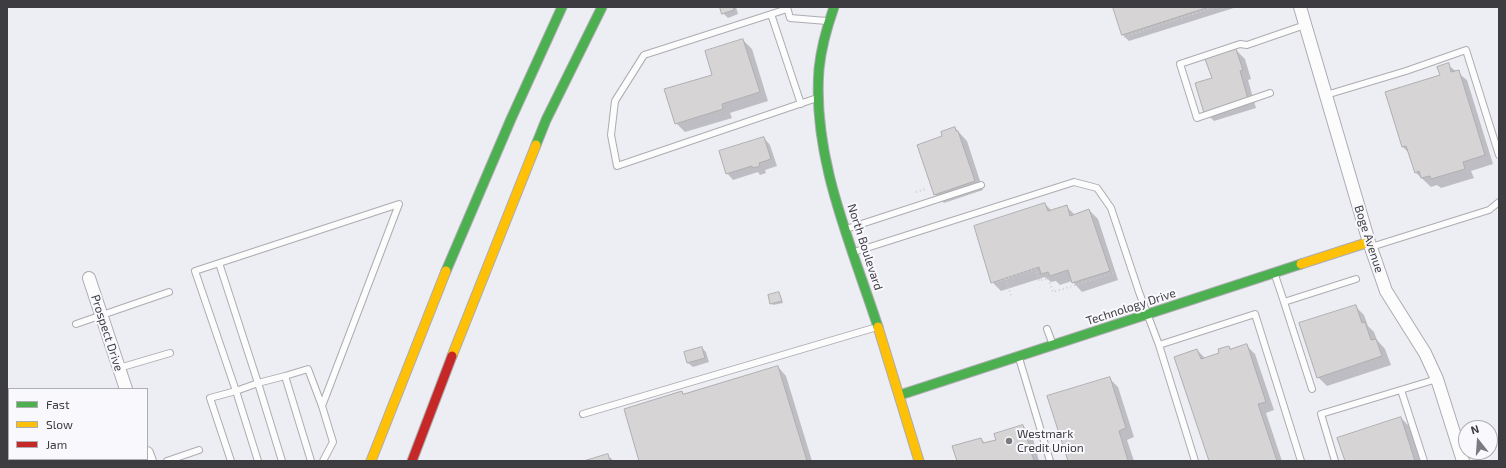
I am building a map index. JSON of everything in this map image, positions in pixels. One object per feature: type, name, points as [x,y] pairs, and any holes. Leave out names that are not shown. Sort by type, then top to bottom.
[{"type":"main road","points":[[371,461],[451,257],[534,64],[562,7]]},
{"type":"main road","points":[[412,461],[546,120],[602,7]]},
{"type":"main road","name":"North Boulevard","points":[[834,7],[824,36],[819,68],[819,98],[823,147],[846,230],[900,395],[919,461]]},
{"type":"main road","name":"Technology Drive","points":[[900,395],[1275,273],[1370,244]]},
{"type":"street","name":"Boge Avenue","points":[[1300,7],[1370,244],[1386,291],[1425,353],[1437,378],[1463,461]]},
{"type":"street","name":"Prospect Drive","points":[[89,278],[126,388]]},
{"type":"lane","points":[[819,98],[617,166],[614,158],[611,135],[615,101],[644,55],[787,8],[790,18],[829,21]]},
{"type":"lane","points":[[770,14],[800,104]]},
{"type":"lane","points":[[1270,93],[1197,118],[1180,64],[1240,44],[1248,45],[1305,25]]},
{"type":"lane","points":[[1326,95],[1406,72],[1466,50],[1499,155]]},
{"type":"lane","points":[[853,252],[1074,182],[1097,188],[1112,208],[1139,292],[1159,345],[1195,461]]},
{"type":"lane","points":[[846,230],[980,185]]},
{"type":"lane","points":[[1370,244],[1489,210],[1499,202]]},
{"type":"lane","points":[[258,461],[195,271],[399,204],[322,406]]},
{"type":"lane","points":[[219,263],[282,461]]},
{"type":"lane","points":[[1275,273],[1312,389]]},
{"type":"lane","points":[[1284,302],[1356,279]]},
{"type":"lane","points":[[76,324],[169,292]]},
{"type":"lane","points":[[1159,345],[1255,314],[1301,461]]},
{"type":"lane","points":[[584,414],[878,327]]},
{"type":"lane","points":[[1047,329],[1053,346]]},
{"type":"lane","points":[[119,368],[170,353]]},
{"type":"lane","points":[[1019,356],[1050,461]]},
{"type":"lane","points":[[231,461],[210,398],[308,368],[333,442],[323,461]]},
{"type":"lane","points":[[285,376],[311,461]]},
{"type":"lane","points":[[1335,461],[1321,414],[1437,378]]},
{"type":"lane","points":[[1401,390],[1424,461]]},
{"type":"lane","points":[[167,461],[198,450]]},
{"type":"path","points":[[1124,37],[1214,7]]},
{"type":"path","points":[[916,192],[926,189]]},
{"type":"path","points":[[993,283],[1036,269],[1039,281],[1048,278],[1053,292],[1114,273]]},
{"type":"path","points":[[1006,279],[1011,296]]},
{"type":"building","points":[[720,7],[733,7],[734,10],[722,14]]},
{"type":"building","points":[[1113,7],[1209,7],[1122,35]]},
{"type":"building","points":[[743,39],[760,92],[722,104],[723,109],[675,124],[664,89],[712,75],[705,51]]},
{"type":"building","points":[[1236,49],[1243,70],[1240,71],[1248,99],[1204,113],[1195,83],[1212,78],[1205,59]]},
{"type":"building","points":[[1449,63],[1451,72],[1459,70],[1485,155],[1463,162],[1465,169],[1431,179],[1430,176],[1421,178],[1419,171],[1415,173],[1406,146],[1402,147],[1385,92],[1440,75],[1437,67]]},
{"type":"building","points":[[955,127],[956,131],[958,131],[975,181],[934,195],[917,145],[942,136],[941,132]]},
{"type":"building","points":[[764,137],[771,159],[759,163],[760,166],[753,168],[752,166],[726,174],[719,151]]},
{"type":"building","points":[[1045,203],[1048,211],[1067,205],[1070,216],[1089,209],[1110,271],[1072,283],[1068,270],[1050,276],[1048,272],[1041,274],[1039,267],[991,283],[974,226]]},
{"type":"building","points":[[779,292],[782,301],[770,304],[768,295]]},
{"type":"building","points":[[1356,305],[1362,323],[1365,322],[1371,340],[1376,339],[1382,356],[1317,378],[1299,323]]},
{"type":"building","points":[[1247,344],[1266,402],[1258,404],[1277,461],[1209,461],[1174,357],[1197,349],[1201,359],[1219,353],[1218,349],[1229,346],[1230,349]]},
{"type":"building","points":[[702,347],[705,358],[687,363],[684,352]]},
{"type":"building","points":[[778,366],[807,461],[639,461],[624,409],[682,391],[683,394]]},
{"type":"building","points":[[1110,377],[1126,428],[1119,431],[1128,461],[1068,461],[1047,396]]},
{"type":"building","points":[[1401,417],[1415,461],[1345,461],[1337,438]]},
{"type":"building","name":"Westmark Credit Union","points":[[1023,425],[1034,461],[957,461],[952,446],[981,438],[983,443],[996,440],[994,434]]},
{"type":"building","points":[[608,454],[610,461],[584,461]]},
{"type":"traffic: fast","points":[[446,271],[511,119],[562,7]]},
{"type":"traffic: fast","points":[[536,145],[546,120],[602,7]]},
{"type":"traffic: fast","points":[[834,7],[821,53],[819,69],[818,102],[821,135],[827,168],[836,200],[878,327]]},
{"type":"traffic: fast","points":[[900,395],[1301,264]]},
{"type":"traffic: slow","points":[[452,356],[536,145]]},
{"type":"traffic: slow","points":[[1301,264],[1369,242]]},
{"type":"traffic: slow","points":[[371,461],[446,271]]},
{"type":"traffic: slow","points":[[878,327],[919,461]]},
{"type":"traffic: jam","points":[[412,461],[452,356]]},
{"type":"place","name":"Westmark Credit Union","points":[[1009,441]]}]
